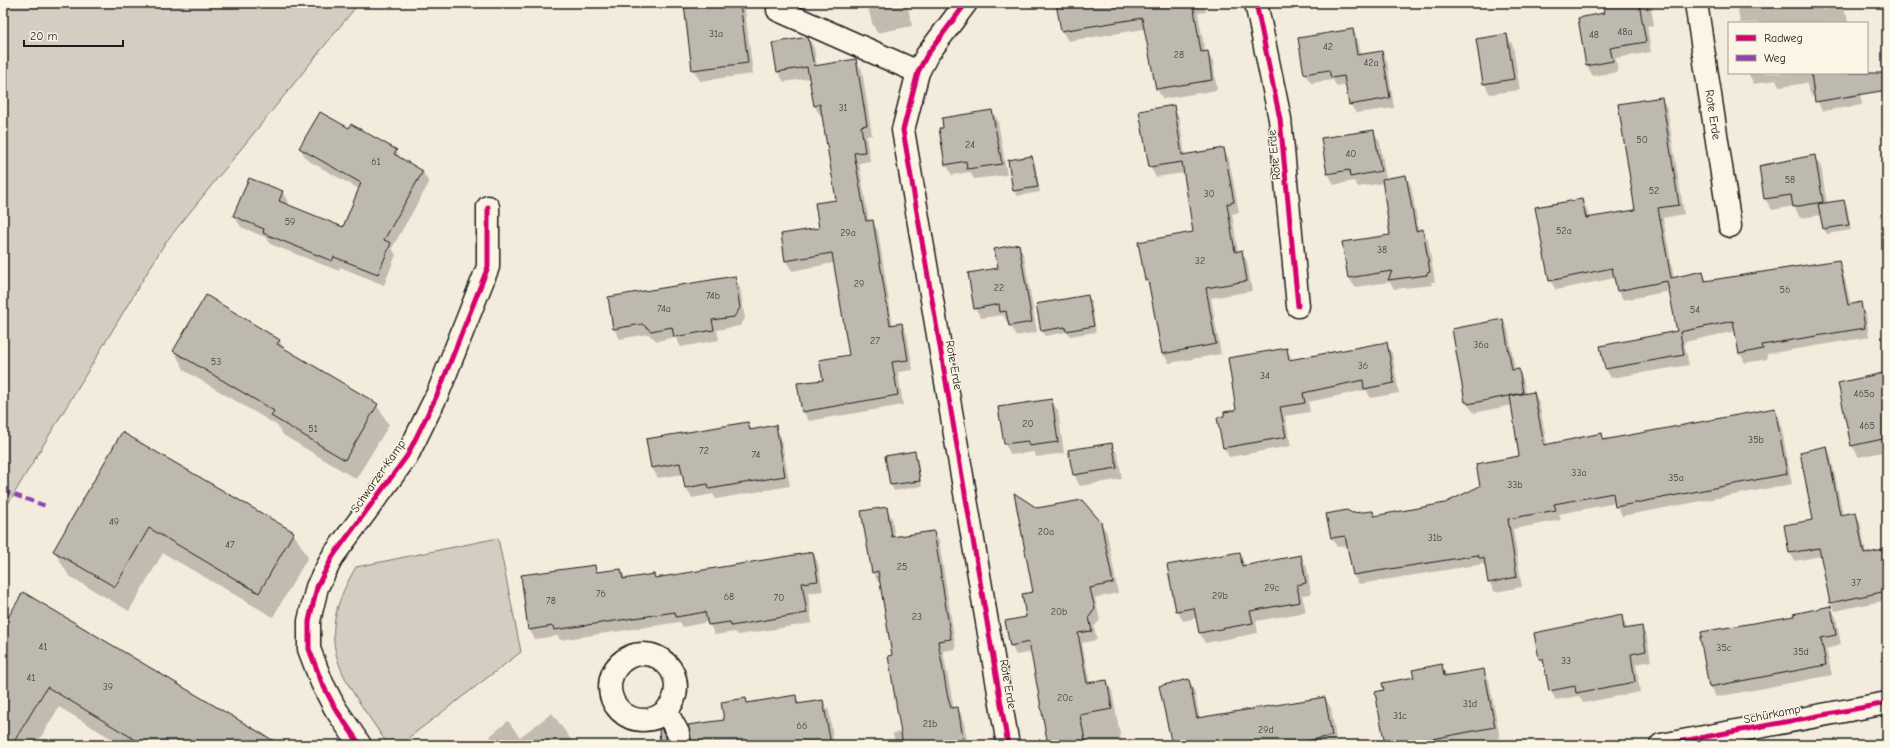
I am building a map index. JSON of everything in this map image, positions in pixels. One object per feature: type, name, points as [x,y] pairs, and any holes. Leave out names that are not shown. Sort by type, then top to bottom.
[{"type":"street","name":"Rote Erde","points":[[966,3],[927,55],[918,72],[903,130],[1008,745]]},
{"type":"street","name":"Rote Erde","points":[[1256,3],[1280,119],[1298,306]]},
{"type":"street","name":"Rote Erde","points":[[1696,3],[1730,226]]},
{"type":"street","points":[[778,10],[918,72]]},
{"type":"street","name":"Schwarzer Kamp","points":[[360,745],[335,708],[322,683],[309,649],[309,621],[316,587],[333,556],[408,456],[438,393],[488,266],[488,207]]},
{"type":"street","name":"Schürkamp","points":[[1661,745],[1887,703]]},
{"type":"street","points":[[666,711],[678,733],[680,745]]},
{"type":"shaded area","points":[[3,3],[359,3],[165,243],[3,512]]},
{"type":"shaded area","points":[[498,538],[521,652],[399,745],[388,745],[346,680],[338,660],[334,640],[335,619],[342,595],[356,567]]},
{"type":"building","points":[[699,3],[740,3],[748,63],[692,70],[684,5]]},
{"type":"building","points":[[1056,3],[1193,3],[1201,52],[1208,51],[1212,80],[1156,89],[1142,18],[1061,31]]},
{"type":"building","points":[[1602,3],[1639,3],[1646,42],[1610,48],[1613,61],[1586,66],[1578,18],[1604,13]]},
{"type":"building","points":[[1353,29],[1357,55],[1382,51],[1390,98],[1349,105],[1344,76],[1331,78],[1329,70],[1304,74],[1298,38]]},
{"type":"building","points":[[1507,34],[1514,79],[1483,84],[1476,39]]},
{"type":"building","points":[[808,37],[814,66],[856,59],[867,125],[861,126],[865,152],[854,153],[866,221],[873,220],[890,325],[902,323],[908,360],[892,362],[898,395],[802,412],[797,383],[823,380],[819,360],[849,355],[832,253],[785,261],[781,234],[819,228],[815,203],[836,200],[820,104],[814,106],[807,67],[777,72],[772,43]]},
{"type":"building","points":[[1887,73],[1887,90],[1815,102],[1811,74]]},
{"type":"building","points":[[1662,97],[1679,205],[1658,208],[1671,278],[1703,271],[1705,281],[1839,260],[1848,305],[1861,302],[1865,328],[1762,345],[1763,349],[1739,354],[1733,321],[1680,332],[1684,355],[1605,369],[1600,346],[1677,331],[1667,281],[1617,291],[1612,268],[1549,281],[1535,207],[1582,199],[1586,218],[1635,210],[1618,104]]},
{"type":"building","points":[[1174,105],[1182,155],[1224,148],[1234,202],[1227,204],[1235,252],[1242,250],[1247,281],[1206,288],[1216,344],[1162,354],[1148,280],[1145,280],[1138,242],[1193,232],[1182,162],[1149,167],[1139,111]]},
{"type":"building","points":[[992,110],[1002,164],[967,169],[966,161],[945,165],[939,128],[943,128],[942,118]]},
{"type":"building","points":[[320,112],[349,128],[351,124],[397,150],[394,154],[423,171],[384,240],[391,243],[378,274],[334,257],[332,261],[263,233],[264,229],[233,216],[249,178],[283,191],[279,201],[343,227],[361,183],[299,148]]},
{"type":"building","points":[[1374,130],[1381,171],[1350,177],[1349,170],[1327,174],[1321,138]]},
{"type":"building","points":[[1815,155],[1823,202],[1793,207],[1791,195],[1764,199],[1759,166]]},
{"type":"building","points":[[1032,156],[1038,187],[1013,191],[1008,160]]},
{"type":"building","points":[[1406,175],[1416,231],[1423,229],[1430,272],[1427,273],[1427,275],[1388,280],[1392,271],[1348,278],[1342,242],[1390,235],[1382,179]]},
{"type":"building","points":[[1844,200],[1849,225],[1823,229],[1818,204]]},
{"type":"building","points":[[1019,244],[1032,322],[1009,326],[1006,311],[1000,312],[999,304],[974,309],[968,273],[998,268],[994,249]]},
{"type":"building","points":[[735,276],[740,308],[734,317],[712,320],[714,330],[674,337],[672,327],[651,331],[642,324],[613,329],[608,297]]},
{"type":"building","points":[[206,295],[280,340],[277,344],[378,404],[345,460],[271,416],[274,411],[173,351]]},
{"type":"building","points":[[1088,295],[1094,326],[1066,331],[1065,327],[1041,331],[1036,304]]},
{"type":"building","points":[[1503,319],[1512,370],[1519,369],[1523,393],[1468,404],[1465,402],[1452,329]]},
{"type":"building","points":[[1387,342],[1394,383],[1364,389],[1363,380],[1303,393],[1305,403],[1280,407],[1286,437],[1223,448],[1217,418],[1224,416],[1224,412],[1236,410],[1228,358],[1287,348],[1289,360]]},
{"type":"building","points":[[1887,372],[1887,438],[1851,446],[1838,383]]},
{"type":"building","points":[[1534,392],[1544,445],[1602,433],[1603,440],[1775,408],[1787,474],[1615,507],[1613,493],[1554,504],[1556,510],[1508,519],[1517,577],[1488,583],[1484,558],[1479,558],[1478,555],[1353,575],[1345,536],[1331,538],[1326,514],[1347,510],[1352,513],[1373,511],[1374,516],[1445,503],[1480,486],[1476,464],[1519,456],[1510,396]]},
{"type":"building","points":[[1052,399],[1058,442],[1029,446],[1028,441],[1004,444],[998,407]]},
{"type":"building","points":[[748,422],[750,430],[776,425],[785,476],[709,489],[708,484],[685,488],[680,463],[651,468],[646,439]]},
{"type":"building","points":[[122,432],[294,532],[259,593],[149,528],[115,587],[53,551]]},
{"type":"building","points":[[1112,443],[1117,468],[1073,475],[1068,450]]},
{"type":"building","points":[[1827,446],[1840,515],[1856,512],[1864,554],[1887,549],[1887,591],[1830,603],[1819,548],[1789,553],[1784,525],[1813,520],[1800,452]]},
{"type":"building","points":[[915,451],[920,481],[890,485],[885,456]]},
{"type":"building","points":[[1014,493],[1037,508],[1082,500],[1101,522],[1113,583],[1090,588],[1095,609],[1089,617],[1092,631],[1078,633],[1087,683],[1107,680],[1112,709],[1080,715],[1086,745],[1048,745],[1029,642],[1010,646],[1005,621],[1026,617],[1022,594],[1033,592]]},
{"type":"building","points":[[887,507],[892,537],[934,531],[951,639],[938,641],[947,693],[951,708],[958,707],[964,745],[903,745],[888,656],[892,655],[878,571],[872,573],[861,511]]},
{"type":"building","points":[[813,552],[818,581],[802,583],[807,613],[731,626],[730,622],[708,625],[705,612],[676,617],[675,612],[554,630],[553,626],[528,630],[521,575],[595,565],[596,572],[621,569],[623,579],[654,574],[655,578]]},
{"type":"building","points":[[1240,552],[1242,566],[1301,555],[1306,583],[1297,585],[1300,602],[1250,611],[1253,623],[1199,633],[1194,608],[1176,611],[1167,565]]},
{"type":"building","points":[[23,592],[281,745],[144,745],[47,687],[12,745],[3,745],[3,626]]},
{"type":"building","points":[[1831,606],[1836,635],[1821,638],[1826,665],[1709,687],[1700,637],[1702,637],[1701,632],[1794,616],[1793,614]]},
{"type":"building","points":[[1622,615],[1624,629],[1642,626],[1646,651],[1631,654],[1635,682],[1576,693],[1575,686],[1549,691],[1543,659],[1539,659],[1534,633]]},
{"type":"building","points":[[1442,664],[1444,676],[1484,669],[1495,727],[1400,745],[1385,745],[1375,692],[1384,690],[1382,683],[1414,677],[1412,670]]},
{"type":"building","points":[[1189,679],[1197,718],[1325,697],[1332,736],[1285,745],[1172,745],[1159,686]]},
{"type":"building","points":[[796,695],[797,704],[823,700],[831,745],[692,745],[688,725],[724,720],[721,702],[746,698],[747,703]]},
{"type":"building","points":[[661,728],[666,737],[667,745],[660,745],[659,729]]},
{"type":"marked path","points":[[3,491],[46,506]]},
{"type":"cycle path","points":[[966,3],[927,55],[918,72],[903,130],[1008,745]]},
{"type":"cycle path","points":[[1256,3],[1280,119],[1298,306]]},
{"type":"cycle path","points":[[360,745],[335,708],[322,683],[309,649],[309,621],[317,587],[333,556],[407,456],[438,393],[488,267],[488,207]]},
{"type":"cycle path","points":[[1661,745],[1887,703]]}]
